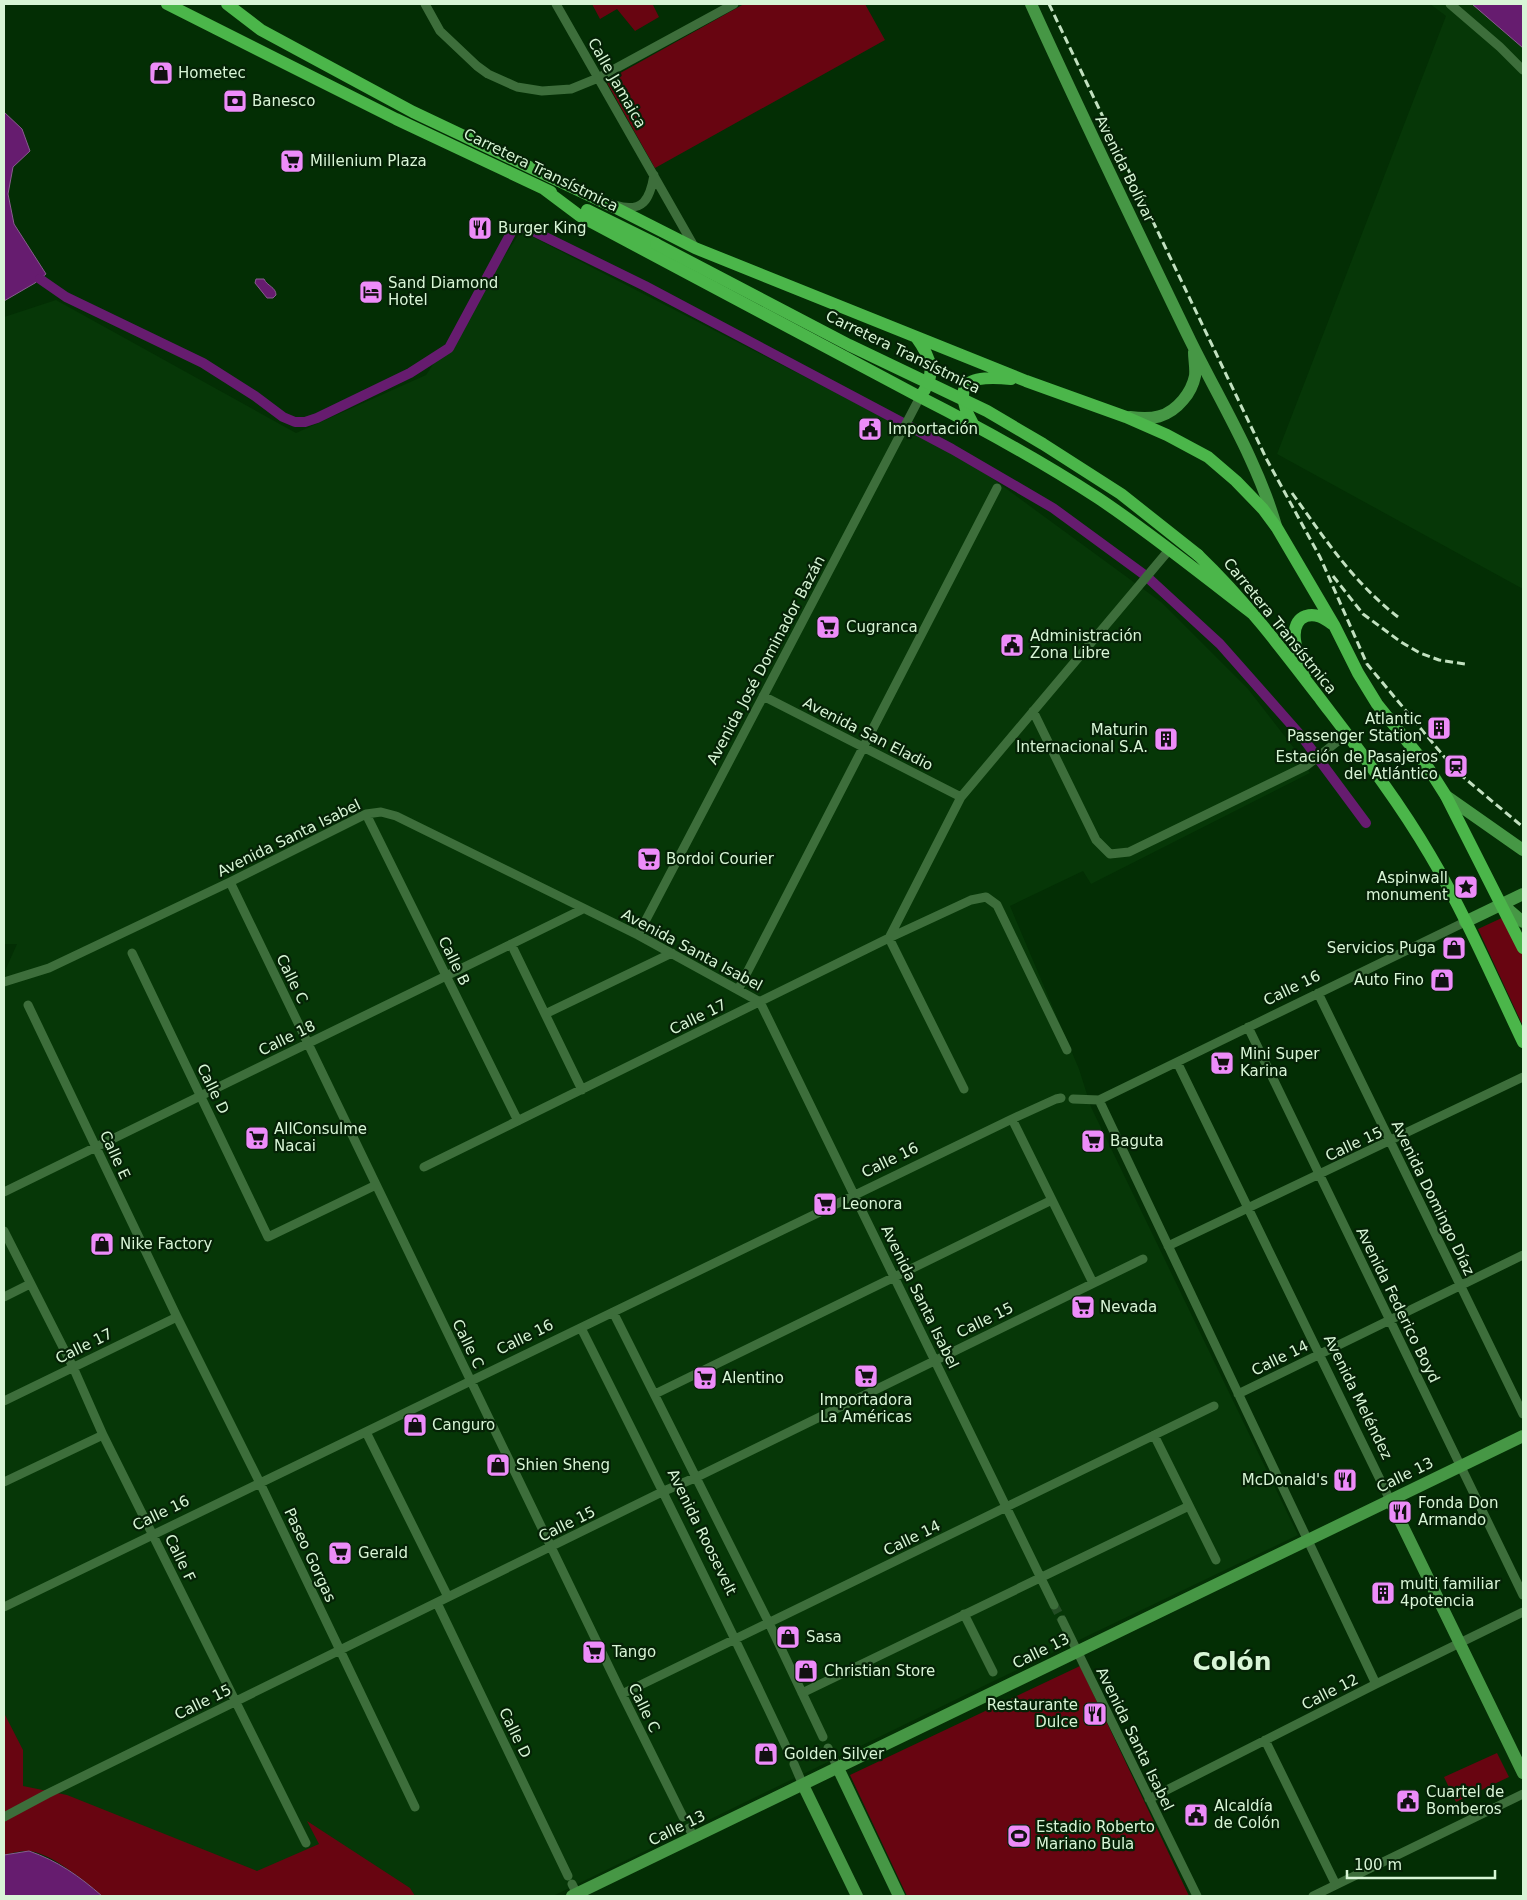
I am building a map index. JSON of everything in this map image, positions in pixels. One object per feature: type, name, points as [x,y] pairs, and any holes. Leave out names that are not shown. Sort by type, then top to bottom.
[{"type":"main road","name":"Carretera Transístmica","points":[[168,4],[396,119],[656,244],[848,344],[987,411],[1122,494],[1198,555],[1227,582],[1347,734],[1400,806],[1426,847],[1465,922],[1523,1042]]},
{"type":"main road","points":[[180,4],[213,26]]},
{"type":"main road","name":"Carretera Transístmica","points":[[227,4],[261,30],[413,112],[600,200],[695,248],[1026,381],[1126,417],[1167,435],[1208,457],[1236,481],[1263,509],[1277,528],[1334,625],[1358,673],[1377,704],[1426,766],[1446,796],[1523,948]]},
{"type":"main road","name":"Avenida Bolívar","points":[[1030,4],[1100,156],[1254,467],[1268,498],[1277,528]]},
{"type":"main road","points":[[544,189],[580,216],[920,398],[973,424],[1100,499],[1253,614]]},
{"type":"main road","points":[[915,336],[926,351],[930,361],[931,372],[929,382],[920,398]]},
{"type":"main road","name":"Avenida Bolívar","points":[[1126,417],[1145,419],[1162,416],[1175,409],[1190,391],[1193,383],[1195,376],[1193,347]]},
{"type":"main road","points":[[973,424],[965,410],[962,399],[963,391],[967,384],[978,379],[992,377],[1026,381]]},
{"type":"main road","points":[[1308,684],[1295,643],[1296,626],[1302,618],[1310,615],[1321,617],[1334,625]]},
{"type":"main road","points":[[1446,796],[1523,850]]},
{"type":"main road","name":"Calle 16","points":[[1465,922],[1523,894]]},
{"type":"main road","points":[[1502,904],[1523,922]]},
{"type":"main road","name":"Calle 13","points":[[572,1888],[838,1768],[1523,1436]]},
{"type":"main road","name":"Avenida Meléndez","points":[[1390,1500],[1523,1773]]},
{"type":"main road","points":[[838,1768],[899,1896]]},
{"type":"main road","points":[[803,1784],[857,1896]]},
{"type":"street","points":[[425,4],[440,32],[450,43],[488,74],[517,87],[542,91],[572,89],[598,78],[734,4]]},
{"type":"street","name":"Calle Jamaica","points":[[556,4],[695,248]]},
{"type":"street","points":[[1450,4],[1500,47],[1523,70]]},
{"type":"street","points":[[600,200],[622,207],[645,202],[651,194],[654,175]]},
{"type":"street","name":"Avenida José Dominador Bazán","points":[[638,935],[920,398]]},
{"type":"street","points":[[738,990],[997,488]]},
{"type":"street","points":[[964,1089],[890,938],[961,798],[1169,550]]},
{"type":"street","name":"Avenida San Eladio","points":[[763,696],[961,798]]},
{"type":"street","points":[[1033,712],[1096,840],[1110,854],[1129,852],[1306,766],[1347,734]]},
{"type":"street","name":"Avenida Santa Isabel","points":[[4,982],[48,968],[230,882],[366,814],[381,812],[396,816],[638,935],[760,1002],[1054,1605]]},
{"type":"street","name":"Calle B","points":[[366,814],[518,1121]]},
{"type":"street","name":"Calle C","points":[[230,882],[683,1817]]},
{"type":"street","name":"Calle 17","points":[[424,1167],[890,938],[971,900],[986,897],[997,905],[1067,1050]]},
{"type":"street","name":"Calle 18","points":[[4,1192],[583,908]]},
{"type":"street","name":"Calle 16","points":[[1073,1099],[1099,1100],[1465,922]]},
{"type":"street","points":[[511,944],[582,1090]]},
{"type":"street","name":"Calle D","points":[[132,953],[268,1237],[376,1185]]},
{"type":"street","points":[[545,1014],[672,953]]},
{"type":"street","name":"Avenida Domingo Díaz","points":[[1318,993],[1523,1414]]},
{"type":"street","name":"Calle E","points":[[28,1005],[177,1317]]},
{"type":"street","name":"Avenida Federico Boyd","points":[[1248,1027],[1523,1595]]},
{"type":"street","name":"Avenida Meléndez","points":[[1178,1062],[1390,1500]]},
{"type":"street","name":"Calle 15","points":[[1168,1246],[1523,1077]]},
{"type":"street","name":"Calle 16","points":[[4,1607],[1012,1119],[1056,1098],[1061,1098]]},
{"type":"street","points":[[1099,1100],[1376,1684]]},
{"type":"street","points":[[1012,1119],[1093,1283]]},
{"type":"street","points":[[655,1394],[1052,1200]]},
{"type":"street","name":"Calle F","points":[[4,1231],[73,1367],[103,1435],[306,1844]]},
{"type":"street","name":"Calle 14","points":[[1238,1394],[1523,1255]]},
{"type":"street","name":"Calle 15","points":[[4,1817],[28,1806],[46,1794],[664,1491],[697,1477],[1144,1259]]},
{"type":"street","points":[[4,1297],[30,1284]]},
{"type":"street","name":"Avenida Roosevelt","points":[[613,1312],[697,1477],[823,1737]]},
{"type":"street","name":"Calle 17","points":[[4,1401],[177,1317]]},
{"type":"street","name":"Paseo Gorgas","points":[[177,1317],[260,1483],[415,1806]]},
{"type":"street","name":"Avenida Roosevelt","points":[[581,1328],[664,1491],[789,1753]]},
{"type":"street","name":"Calle 14","points":[[622,1694],[1214,1406]]},
{"type":"street","points":[[366,1432],[448,1597]]},
{"type":"street","points":[[4,1482],[103,1435]]},
{"type":"street","points":[[1154,1435],[1216,1560]]},
{"type":"street","points":[[802,1693],[1190,1506]]},
{"type":"street","name":"Calle D","points":[[437,1603],[572,1888]]},
{"type":"street","name":"Calle 12","points":[[1149,1799],[1523,1612]]},
{"type":"street","points":[[964,1614],[993,1672]]},
{"type":"street","name":"Avenida Santa Isabel","points":[[1062,1620],[1196,1896]]},
{"type":"street","points":[[1266,1740],[1336,1885]]},
{"type":"street","points":[[828,1748],[838,1768]]},
{"type":"street","points":[[794,1764],[803,1784]]},
{"type":"street","points":[[1313,1896],[1523,1794]]},
{"type":"shaded area","points":[[592,4],[655,4],[653,5],[659,17],[635,31],[617,9],[600,19]]},
{"type":"shaded area","points":[[744,4],[865,4],[885,40],[655,168],[606,81]]},
{"type":"shaded area","points":[[1430,4],[1472,4],[1523,48],[1523,589],[1277,454],[1446,16]]},
{"type":"shaded area","points":[[1472,4],[1523,4],[1523,48]]},
{"type":"shaded area","points":[[4,112],[22,129],[30,151],[13,167],[8,194],[14,224],[46,274],[35,283],[4,301]]},
{"type":"shaded area","points":[[521,231],[967,460],[1161,602],[1248,689],[1297,752],[1310,773],[1091,884],[1083,871],[1010,906],[1079,1069],[1091,1107],[1298,1535],[553,1896],[210,1896],[4,1831],[4,973],[17,944],[4,944],[4,317],[56,300],[296,433],[426,375]]},
{"type":"shaded area","points":[[256,279],[264,279],[275,290],[276,295],[273,298],[267,298],[255,283]]},
{"type":"shaded area","points":[[1506,916],[1523,952],[1523,1026],[1478,929]]},
{"type":"shaded area","name":"Estadio Roberto Mariano Bula","points":[[1080,1666],[1189,1896],[907,1896],[850,1775]]},
{"type":"shaded area","points":[[4,1713],[23,1750],[23,1786],[67,1795],[257,1871],[319,1844],[307,1821],[410,1888],[415,1896],[102,1896],[67,1868],[46,1856],[27,1851],[4,1855]]},
{"type":"shaded area","points":[[1497,1753],[1509,1777],[1456,1802],[1444,1777]]},
{"type":"shaded area","points":[[29,1851],[49,1859],[68,1870],[102,1896],[4,1896],[4,1855]]},
{"type":"waterway","points":[[40,279],[66,297],[203,363],[255,396],[283,417],[295,422],[305,422],[410,373],[449,348],[512,231],[519,227],[527,228],[645,286],[952,449],[1053,508],[1146,576],[1220,644],[1303,738],[1366,823]]},
{"type":"tunnel","points":[[1054,1605],[1062,1620]]},
{"type":"railway","points":[[1049,4],[1267,460],[1320,557],[1367,664],[1456,771],[1523,827]]},
{"type":"railway","points":[[1292,493],[1353,575],[1398,617]]},
{"type":"railway","points":[[1333,576],[1363,614],[1401,642],[1420,653],[1439,660],[1465,664]]},
{"type":"place","name":"Hometec","points":[[161,73]]},
{"type":"place","name":"Banesco","points":[[235,101]]},
{"type":"place","name":"Millenium Plaza","points":[[292,161]]},
{"type":"place","name":"Burger King","points":[[480,228]]},
{"type":"place","name":"Sand Diamond Hotel","points":[[371,292]]},
{"type":"place","name":"Importación","points":[[870,429]]},
{"type":"place","name":"Cugranca","points":[[828,627]]},
{"type":"place","name":"Administración Zona Libre","points":[[1012,645]]},
{"type":"place","name":"Atlantic Passenger Station","points":[[1439,728]]},
{"type":"place","name":"Maturin Internacional S.A.","points":[[1166,739]]},
{"type":"place","name":"Estación de Pasajeros del Atlántico","points":[[1456,766]]},
{"type":"place","name":"Bordoi Courier","points":[[649,859]]},
{"type":"place","name":"Aspinwall monument","points":[[1466,887]]},
{"type":"place","name":"Servicios Puga","points":[[1454,948]]},
{"type":"place","name":"Auto Fino","points":[[1442,980]]},
{"type":"place","name":"Mini Super Karina","points":[[1222,1063]]},
{"type":"place","name":"AllConsulme Nacai","points":[[257,1138]]},
{"type":"place","name":"Baguta","points":[[1093,1141]]},
{"type":"place","name":"Leonora","points":[[825,1204]]},
{"type":"place","name":"Nike Factory","points":[[102,1244]]},
{"type":"place","name":"Nevada","points":[[1083,1307]]},
{"type":"place","name":"Importadora La Américas","points":[[866,1376]]},
{"type":"place","name":"Alentino","points":[[705,1378]]},
{"type":"place","name":"Canguro","points":[[415,1425]]},
{"type":"place","name":"Shien Sheng","points":[[498,1465]]},
{"type":"place","name":"McDonald's","points":[[1345,1480]]},
{"type":"place","name":"Fonda Don Armando","points":[[1400,1512]]},
{"type":"place","name":"Gerald","points":[[340,1553]]},
{"type":"place","name":"multi familiar 4potencia","points":[[1383,1593]]},
{"type":"place","name":"Sasa","points":[[788,1637]]},
{"type":"place","name":"Tango","points":[[594,1652]]},
{"type":"place","name":"Christian Store","points":[[806,1671]]},
{"type":"place","name":"Restaurante Dulce","points":[[1095,1714]]},
{"type":"place","name":"Golden Silver","points":[[766,1754]]},
{"type":"place","name":"Cuartel de Bomberos","points":[[1408,1801]]},
{"type":"place","name":"Alcaldía de Colón","points":[[1196,1815]]},
{"type":"place","name":"Estadio Roberto Mariano Bula","points":[[1019,1836]]},
{"type":"district","name":"Colón","points":[[1232,1661]]}]
